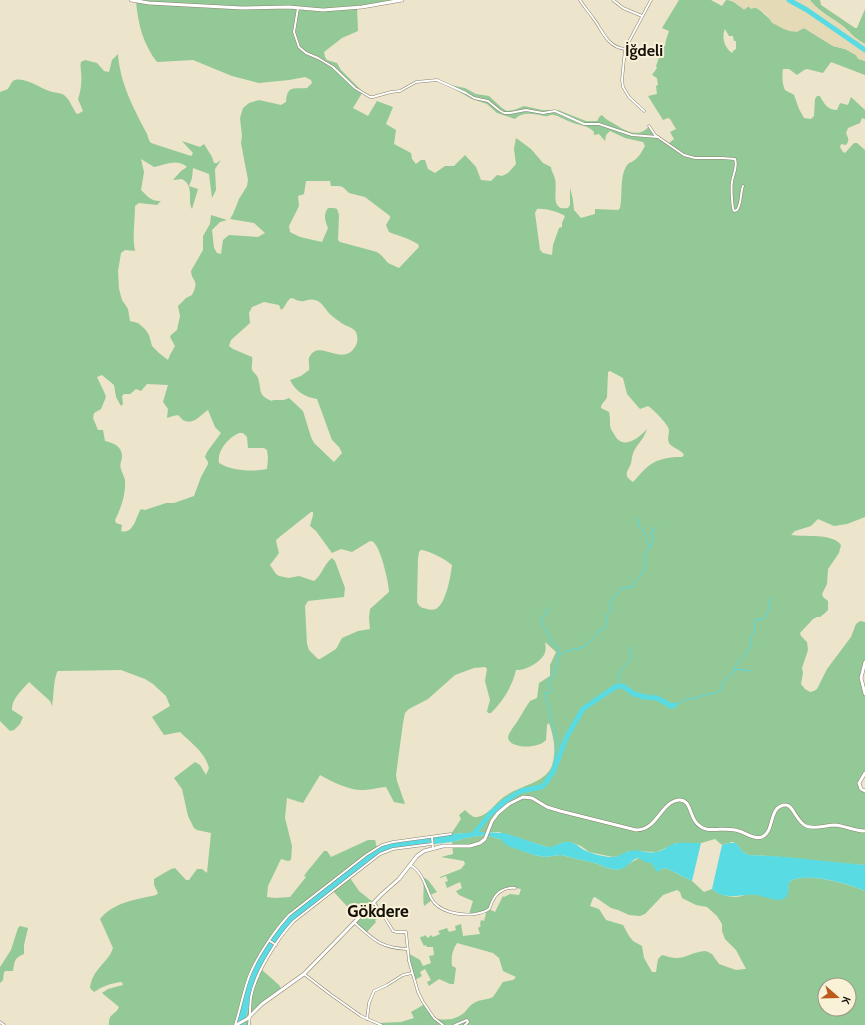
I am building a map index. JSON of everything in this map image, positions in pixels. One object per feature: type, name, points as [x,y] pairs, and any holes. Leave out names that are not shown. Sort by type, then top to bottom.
[{"type":"street","points":[[131,0],[149,3],[242,8],[298,8],[324,10],[341,10],[402,0]]},
{"type":"street","points":[[580,0],[609,42],[615,46],[625,49]]},
{"type":"street","points":[[613,0],[623,8],[642,16]]},
{"type":"street","points":[[644,111],[633,102],[623,87],[622,80],[625,49],[651,0]]},
{"type":"street","points":[[298,8],[294,32],[298,46],[306,53],[333,67],[355,88],[370,97],[400,91],[416,82],[437,80],[474,98],[488,101],[504,113],[526,110],[543,113],[555,111],[584,124],[604,125],[632,135],[658,137]]},
{"type":"street","points":[[649,126],[653,133],[679,153],[700,158],[735,159],[736,166],[731,184],[733,200],[732,208],[734,211],[737,210],[739,206],[743,186]]},
{"type":"street","points":[[865,662],[861,678],[865,694]]},
{"type":"street","points":[[865,773],[859,783],[861,789],[865,791]]},
{"type":"street","points":[[249,1025],[251,998],[257,977],[275,945],[294,921],[380,854],[393,850],[433,845],[470,846],[480,844],[485,839],[492,821],[498,813],[509,804],[523,797],[532,798],[547,807],[560,812],[636,830],[650,826],[670,804],[681,800],[689,805],[695,822],[700,827],[715,830],[733,830],[756,838],[762,837],[766,833],[775,811],[780,806],[786,805],[791,807],[798,820],[808,826],[818,828],[833,825],[865,831]]},
{"type":"street","points":[[236,1025],[250,974],[257,960],[289,915],[373,850],[382,845],[393,842],[432,838],[451,834]]},
{"type":"street","points":[[432,838],[433,845]]},
{"type":"street","points":[[236,1025],[244,1022],[269,998],[304,974],[399,879],[422,852],[433,845]]},
{"type":"street","points":[[410,865],[419,871],[435,904],[444,910],[451,912],[474,914],[485,911],[489,909],[493,899],[501,891],[506,888],[515,888]]},
{"type":"street","points":[[374,903],[392,930],[397,932],[406,932],[407,949],[418,992],[437,1021],[443,1025]]},
{"type":"street","points":[[355,924],[383,945],[392,948],[407,949]]},
{"type":"street","points":[[270,941],[275,945]]},
{"type":"street","points":[[367,1019],[369,1003],[374,991],[405,974],[412,973]]},
{"type":"street","points":[[304,974],[367,1019],[381,1025]]},
{"type":"street","points":[[455,1025],[467,1020],[468,1022],[465,1025]]},
{"type":"street","points":[[0,1022],[4,1025]]},
{"type":"green space","points":[[131,0],[402,0],[357,8],[358,31],[342,38],[324,52],[327,60],[337,63],[341,70],[362,91],[353,108],[368,116],[377,101],[393,107],[386,124],[396,130],[394,144],[411,153],[412,159],[416,164],[421,160],[425,160],[428,169],[435,173],[445,166],[454,166],[465,155],[476,167],[481,180],[491,181],[497,175],[502,176],[508,173],[516,164],[514,149],[516,138],[531,149],[543,163],[551,167],[556,184],[556,203],[562,208],[568,208],[570,205],[570,187],[574,210],[581,218],[595,214],[595,209],[618,210],[620,208],[623,173],[628,164],[637,158],[645,146],[643,142],[625,138],[610,131],[606,135],[605,141],[599,134],[594,135],[594,132],[589,128],[554,115],[546,116],[525,114],[518,116],[515,119],[497,113],[487,104],[472,99],[447,85],[465,88],[476,94],[489,96],[507,111],[524,106],[542,110],[558,110],[586,121],[597,121],[602,115],[622,128],[634,133],[642,132],[649,126],[653,133],[668,144],[674,139],[670,132],[676,129],[670,119],[668,118],[663,120],[648,96],[657,94],[657,78],[652,75],[657,68],[656,66],[663,46],[665,46],[669,31],[662,28],[679,0],[711,0],[722,6],[726,0],[729,0],[745,9],[749,6],[756,8],[784,29],[797,30],[804,28],[833,46],[845,49],[856,55],[859,59],[865,61],[865,75],[831,62],[823,73],[807,69],[797,75],[789,69],[783,69],[782,77],[785,90],[794,95],[804,118],[811,119],[814,116],[815,99],[817,96],[820,96],[829,108],[834,110],[837,110],[840,103],[848,105],[851,97],[865,110],[865,119],[862,118],[860,123],[848,128],[846,133],[848,142],[846,145],[841,144],[840,147],[845,153],[854,143],[857,143],[865,150],[865,517],[847,524],[834,526],[818,519],[811,526],[795,531],[791,535],[825,537],[837,541],[841,545],[839,553],[828,569],[827,584],[822,594],[828,601],[828,610],[820,617],[813,619],[800,633],[807,642],[808,650],[802,668],[803,673],[801,684],[805,689],[810,692],[817,689],[827,669],[851,637],[856,624],[860,621],[865,622],[865,662],[861,674],[865,694],[865,773],[862,777],[860,787],[865,791],[865,865],[748,855],[742,851],[736,843],[732,842],[722,845],[715,839],[701,843],[677,843],[657,852],[629,851],[613,857],[589,852],[581,846],[570,842],[561,843],[552,848],[499,832],[451,834],[461,819],[459,815],[465,810],[474,817],[482,816],[507,795],[537,781],[551,768],[554,757],[554,745],[549,723],[547,725],[546,740],[537,745],[519,746],[510,742],[508,738],[510,732],[530,701],[537,698],[539,683],[550,676],[550,665],[556,652],[545,642],[546,648],[544,655],[532,666],[516,670],[506,693],[491,713],[488,713],[487,711],[490,700],[485,681],[487,669],[485,667],[474,668],[455,675],[428,699],[409,709],[405,713],[396,775],[405,804],[394,802],[386,787],[367,790],[353,789],[320,775],[303,803],[287,798],[285,818],[292,846],[291,860],[288,861],[281,859],[268,886],[267,897],[290,897],[306,877],[304,876],[306,873],[324,851],[327,851],[331,857],[368,840],[375,840],[377,848],[284,921],[235,1025],[109,1025],[111,1016],[119,1007],[102,993],[108,989],[123,985],[122,982],[114,983],[104,986],[94,992],[90,988],[91,981],[113,948],[100,919],[106,913],[125,902],[156,895],[158,893],[154,885],[154,879],[171,869],[175,868],[186,880],[189,880],[197,869],[202,869],[207,873],[211,833],[194,828],[188,816],[182,789],[174,778],[195,762],[200,765],[206,775],[209,768],[201,752],[180,732],[164,735],[152,717],[170,706],[166,696],[145,679],[121,670],[58,671],[55,680],[52,706],[50,701],[29,682],[18,694],[12,706],[12,710],[23,717],[20,724],[14,730],[10,731],[0,721],[0,92],[8,89],[13,81],[26,81],[51,92],[64,95],[78,114],[83,111],[78,99],[81,86],[81,62],[85,60],[97,63],[104,71],[109,72],[112,60],[118,54],[124,85],[151,143],[191,156],[193,153],[182,141],[200,147],[204,144],[214,163],[221,160],[215,169],[216,190],[212,198],[209,174],[193,168],[189,186],[198,189],[192,209],[190,189],[188,185],[182,179],[173,180],[187,167],[183,164],[175,163],[154,167],[141,159],[144,172],[141,190],[152,200],[161,201],[157,205],[139,203],[135,206],[135,251],[125,250],[121,253],[118,271],[119,289],[122,300],[128,309],[130,321],[138,323],[145,329],[149,335],[152,346],[168,360],[175,346],[170,337],[177,330],[180,316],[178,306],[186,298],[192,295],[194,290],[195,284],[191,271],[203,250],[203,236],[210,224],[211,215],[227,220],[220,222],[212,230],[214,248],[217,253],[221,254],[223,240],[229,235],[258,237],[265,233],[254,223],[230,219],[247,186],[248,180],[241,143],[242,136],[240,118],[243,108],[249,103],[259,100],[281,105],[286,102],[290,90],[295,88],[307,88],[312,83],[311,80],[305,77],[259,83],[232,76],[193,60],[157,62],[148,48],[142,33],[136,1]],"holes":[[[725,29],[729,36],[733,36],[734,41],[736,41],[736,49],[732,53],[726,46],[723,36]],[[306,181],[330,181],[331,186],[341,186],[349,193],[365,197],[390,216],[386,225],[389,232],[414,242],[418,244],[419,247],[399,268],[388,263],[377,252],[340,242],[338,240],[339,215],[337,209],[334,208],[328,208],[325,213],[325,220],[328,228],[322,242],[300,237],[290,232],[289,226],[299,206],[298,196],[304,194]],[[537,209],[543,209],[565,216],[562,227],[559,228],[553,245],[552,255],[543,253],[540,250],[535,213]],[[291,298],[299,301],[311,299],[318,301],[332,316],[353,329],[357,334],[357,344],[350,353],[344,355],[318,350],[313,352],[309,358],[309,370],[301,376],[290,380],[295,388],[301,393],[317,399],[332,440],[339,447],[342,453],[334,462],[314,443],[303,411],[289,398],[272,401],[264,397],[261,392],[258,377],[252,370],[252,357],[229,346],[231,340],[250,323],[249,313],[252,307],[264,302],[279,305],[281,310]],[[610,371],[623,378],[627,394],[640,409],[648,406],[660,417],[669,430],[669,443],[681,451],[684,455],[682,457],[671,457],[652,463],[633,482],[630,480],[627,473],[633,452],[647,429],[640,436],[631,441],[622,442],[618,439],[610,427],[609,412],[601,408],[607,397],[608,372]],[[102,375],[114,385],[116,397],[121,406],[123,404],[122,396],[124,394],[130,394],[136,389],[141,391],[147,384],[168,385],[163,402],[168,409],[167,418],[178,415],[183,420],[191,422],[208,410],[215,427],[221,433],[207,452],[205,457],[208,464],[201,477],[194,496],[174,503],[166,503],[145,510],[141,509],[132,528],[125,531],[121,531],[122,525],[116,523],[115,520],[121,506],[125,490],[125,480],[120,466],[122,453],[119,447],[105,441],[103,430],[98,430],[93,418],[94,413],[101,409],[106,397],[97,377]],[[239,433],[243,433],[247,437],[248,448],[264,448],[267,450],[267,469],[242,470],[230,468],[219,463],[220,454],[224,445]],[[311,512],[313,512],[313,515],[310,526],[316,531],[332,553],[341,549],[352,552],[370,541],[373,542],[382,559],[389,592],[370,609],[370,629],[358,631],[342,638],[336,649],[318,659],[309,650],[307,644],[305,606],[308,601],[344,597],[345,588],[335,561],[332,558],[314,581],[299,576],[289,578],[276,574],[270,565],[279,553],[276,541],[277,539]],[[421,550],[437,556],[452,565],[445,596],[440,606],[436,609],[429,610],[421,607],[417,602],[418,558]]]},
{"type":"green space","points":[[810,0],[820,0],[821,5],[855,28],[857,28],[865,9],[865,44],[820,10]]},
{"type":"green space","points":[[485,835],[500,839],[512,847],[534,855],[545,857],[561,855],[618,870],[639,858],[651,863],[658,871],[664,868],[668,869],[692,881],[704,892],[712,889],[720,894],[732,897],[751,894],[786,897],[790,881],[806,878],[816,878],[838,882],[865,891],[865,1025],[381,1025],[377,1023],[401,1022],[414,1018],[411,1012],[425,1004],[434,1018],[447,1020],[454,1018],[462,1015],[476,1002],[493,997],[503,982],[513,980],[516,977],[503,971],[499,958],[493,953],[457,943],[452,957],[452,966],[456,968],[454,984],[450,984],[439,979],[429,986],[427,982],[431,980],[425,969],[420,972],[422,976],[415,980],[408,953],[420,960],[423,966],[431,963],[429,956],[434,955],[433,947],[427,947],[426,945],[424,946],[420,938],[422,936],[423,937],[425,935],[428,938],[431,935],[433,937],[440,934],[438,931],[447,928],[449,932],[456,930],[455,926],[461,924],[463,936],[480,934],[478,928],[481,926],[481,920],[484,921],[486,914],[485,911],[469,914],[473,901],[459,895],[456,891],[462,888],[460,882],[447,888],[445,882],[448,881],[446,876],[440,878],[461,869],[465,864],[464,861],[441,857],[453,854],[452,842]],"holes":[[[509,887],[521,889],[519,895],[510,894],[504,897],[503,896],[495,912],[489,909],[497,894]],[[677,890],[680,892],[682,898],[696,905],[707,907],[717,916],[722,924],[722,931],[725,939],[736,950],[746,969],[736,970],[719,964],[712,954],[706,951],[681,958],[662,955],[658,959],[656,972],[652,972],[644,958],[642,946],[633,941],[623,925],[606,920],[599,909],[590,906],[593,898],[595,897],[611,908],[629,915],[640,916],[645,914],[663,895]]]},
{"type":"green space","points":[[421,876],[428,880],[437,892],[430,895],[432,900],[424,906],[423,883]]},
{"type":"green space","points":[[350,878],[359,891],[374,903],[382,913],[366,933],[355,923],[360,918],[355,913],[354,914],[333,891]]},
{"type":"green space","points":[[20,926],[28,928],[24,945],[24,954],[16,960],[13,971],[4,972],[3,980],[0,983],[0,967],[11,950]]},
{"type":"green space","points":[[261,969],[279,985],[282,990],[269,998],[250,1015],[249,1025],[244,1025],[254,986]]},
{"type":"sand","points":[[729,0],[810,0],[820,10],[865,44],[865,61],[858,59],[856,55],[845,49],[833,46],[804,28],[797,32],[789,31],[772,23],[767,15],[756,7],[751,9],[748,6],[744,10],[737,3]]},
{"type":"water","points":[[480,832],[504,833],[547,847],[564,842],[570,842],[587,851],[601,856],[611,857],[633,851],[657,852],[675,843],[701,843],[692,881],[668,869],[664,868],[657,872],[651,863],[645,862],[639,858],[635,859],[624,868],[618,870],[561,855],[545,857],[534,855],[508,846],[500,839],[485,835],[452,842],[393,849],[380,854],[290,925],[266,959],[254,986],[244,1025],[235,1025],[245,986],[253,966],[267,943],[289,915],[373,851],[387,844],[451,834]]},
{"type":"water","points":[[736,843],[742,851],[748,855],[865,865],[865,891],[838,882],[817,878],[806,878],[790,881],[787,896],[779,900],[757,895],[723,895],[712,889],[722,845]]},
{"type":"waterway","points":[[789,0],[807,10],[865,50]]},
{"type":"waterway","points":[[637,518],[638,525],[645,534],[649,546]]},
{"type":"waterway","points":[[553,772],[557,742],[548,704],[544,696],[545,693],[549,693],[551,691],[549,682],[555,673],[558,656],[567,651],[584,647],[596,636],[598,631],[603,629],[606,625],[613,597],[622,588],[633,587],[636,580],[643,573],[646,566],[645,556],[652,543],[653,537],[651,532],[656,528]]},
{"type":"waterway","points":[[734,670],[736,665],[751,646],[751,636],[755,631],[755,620],[763,619],[767,615],[771,598]]},
{"type":"waterway","points":[[548,608],[548,612],[543,616],[541,621],[553,644],[558,648],[559,654]]},
{"type":"waterway","points":[[616,687],[620,671],[629,661],[631,656],[629,647]]},
{"type":"waterway","points":[[675,705],[687,699],[716,693],[721,690],[725,679],[736,669],[751,671]]},
{"type":"waterway","points":[[474,834],[490,814],[505,801],[521,791],[544,785],[553,772],[567,736],[583,709],[615,687],[623,686],[634,694],[657,698],[671,706],[675,705]]},
{"type":"district","name":"İğdeli","points":[[644,50]]},
{"type":"district","name":"Gökdere","points":[[378,911]]}]
